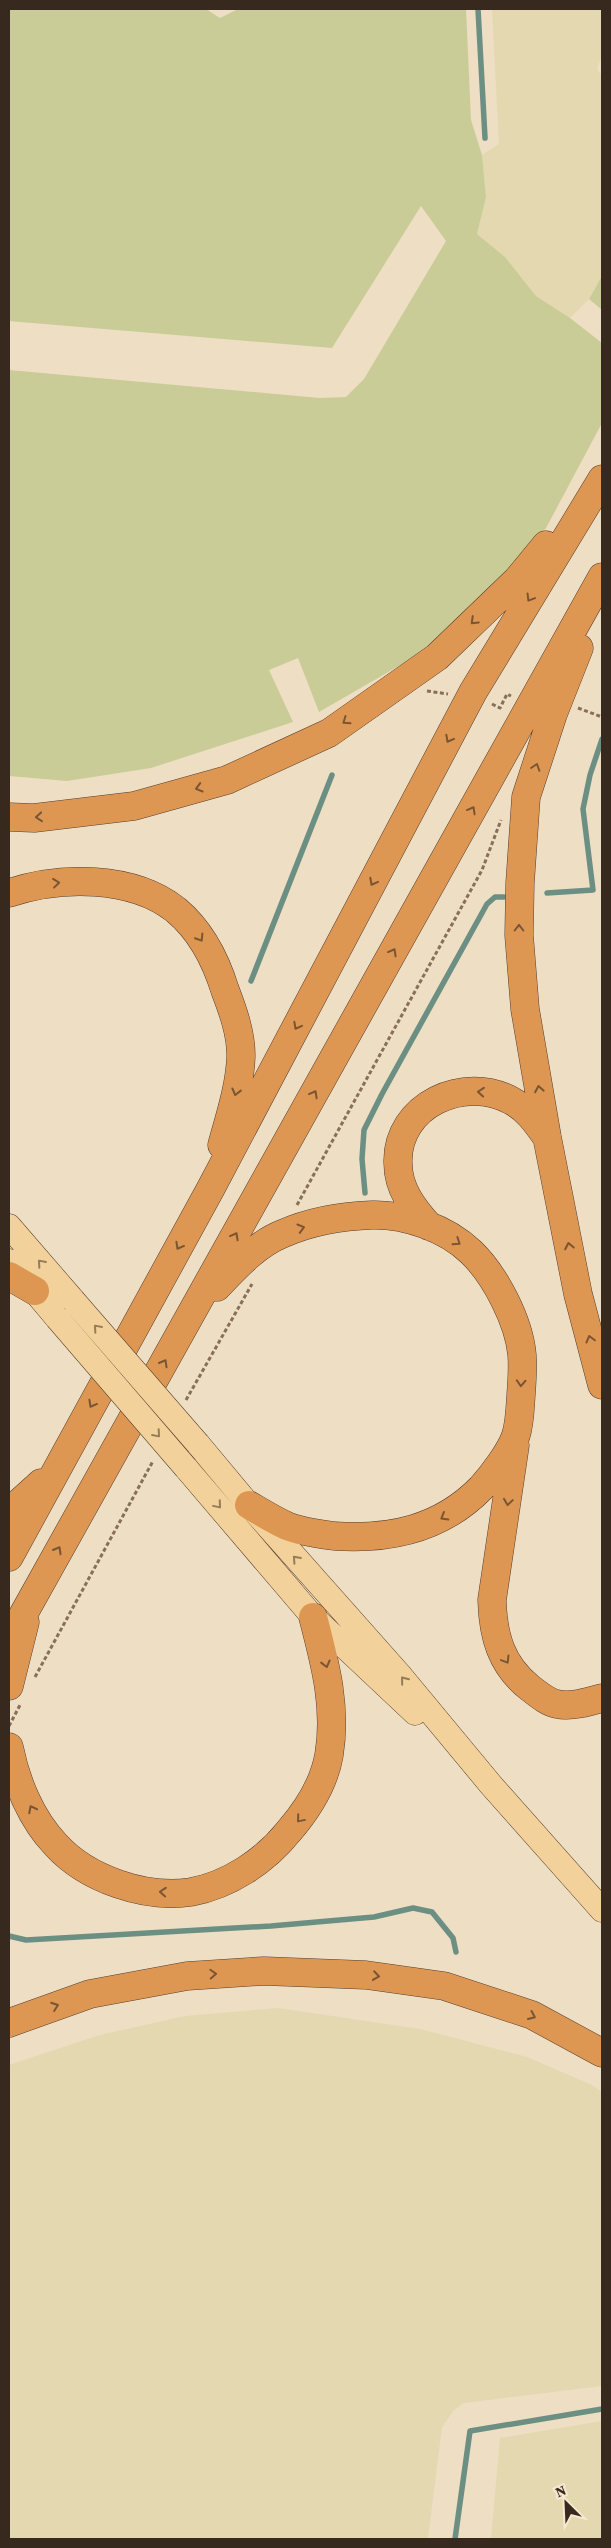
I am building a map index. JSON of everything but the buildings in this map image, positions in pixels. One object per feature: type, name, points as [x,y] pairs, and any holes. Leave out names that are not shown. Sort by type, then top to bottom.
[{"type":"highway","points":[[9,817],[34,818],[134,806],[228,780],[329,733],[437,657],[517,580],[602,480]]},
{"type":"highway","points":[[9,1557],[211,1188],[473,692],[602,480]]},
{"type":"highway","points":[[9,1640],[602,577]]},
{"type":"highway","points":[[602,586],[553,714],[526,797],[520,883],[519,935],[525,1010],[547,1137],[578,1294],[602,1385]]},
{"type":"highway","points":[[9,893],[43,885],[76,881],[128,887],[150,895],[176,910],[195,931],[220,975],[236,1023],[241,1054],[240,1077],[211,1188]]},
{"type":"highway","points":[[429,1226],[410,1204],[401,1182],[398,1163],[400,1142],[409,1123],[423,1107],[441,1097],[465,1090],[492,1093],[512,1100],[530,1114],[547,1137]]},
{"type":"highway","points":[[195,1309],[261,1246],[282,1234],[352,1216],[400,1217],[429,1226],[452,1238],[471,1252],[500,1292],[514,1321],[522,1353],[521,1396],[492,1600],[493,1619],[498,1644],[503,1658],[518,1678],[542,1698],[557,1704],[571,1704],[602,1698]]},
{"type":"highway","points":[[9,1276],[35,1291]]},
{"type":"highway","points":[[249,1505],[288,1527],[319,1534],[354,1537],[383,1536],[418,1529],[444,1518],[467,1502],[490,1478],[516,1436]]},
{"type":"highway","points":[[9,1512],[56,1469]]},
{"type":"highway","points":[[9,1686],[15,1654],[34,1593]]},
{"type":"highway","points":[[9,1747],[24,1794],[39,1825],[56,1846],[81,1866],[105,1879],[137,1888],[164,1892],[191,1892],[241,1873],[262,1859],[307,1810],[321,1780],[329,1756],[332,1724],[330,1680],[313,1617]]},
{"type":"highway","points":[[9,2023],[90,1994],[187,1976],[264,1972],[366,1975],[444,1986],[497,2003],[532,2015],[602,2053]]},
{"type":"main road","points":[[9,1226],[249,1505],[399,1674],[491,1785],[602,1910]]},
{"type":"main road","points":[[9,1261],[313,1617],[491,1785]]},
{"type":"path","points":[[577,708],[601,717]]},
{"type":"shaded area","points":[[492,9],[602,9],[602,56],[597,69],[602,75],[602,276],[589,299],[570,318],[536,296],[505,257],[477,234],[486,197],[482,155],[499,144]]},
{"type":"shaded area","points":[[278,2008],[420,2029],[527,2057],[592,2085],[602,2092],[602,2386],[464,2403],[454,2410],[442,2427],[428,2539],[9,2539],[9,2065],[100,2035],[185,2016]]},
{"type":"shaded area","points":[[602,2421],[602,2539],[491,2539],[500,2438]]},
{"type":"green space","points":[[9,9],[206,9],[220,18],[238,9],[466,9],[471,120],[482,155],[486,197],[477,234],[505,257],[536,296],[570,318],[602,343],[602,423],[546,528],[489,593],[423,652],[319,712],[298,658],[269,670],[293,722],[151,768],[67,781],[9,776],[9,370],[320,398],[346,397],[364,379],[446,241],[421,206],[332,348],[9,321]]},
{"type":"green space","points":[[602,276],[602,310],[589,299]]},
{"type":"waterway","points":[[478,9],[485,138]]},
{"type":"waterway","points":[[547,893],[593,890],[583,809],[590,775],[602,739]]},
{"type":"waterway","points":[[251,981],[332,775]]},
{"type":"waterway","points":[[365,1193],[362,1159],[364,1130],[487,904],[495,897],[504,897]]},
{"type":"waterway","points":[[9,1936],[26,1940],[271,1926],[374,1917],[413,1908],[432,1912],[453,1938],[456,1952]]},
{"type":"waterway","points":[[455,2539],[470,2431],[602,2409]]}]
